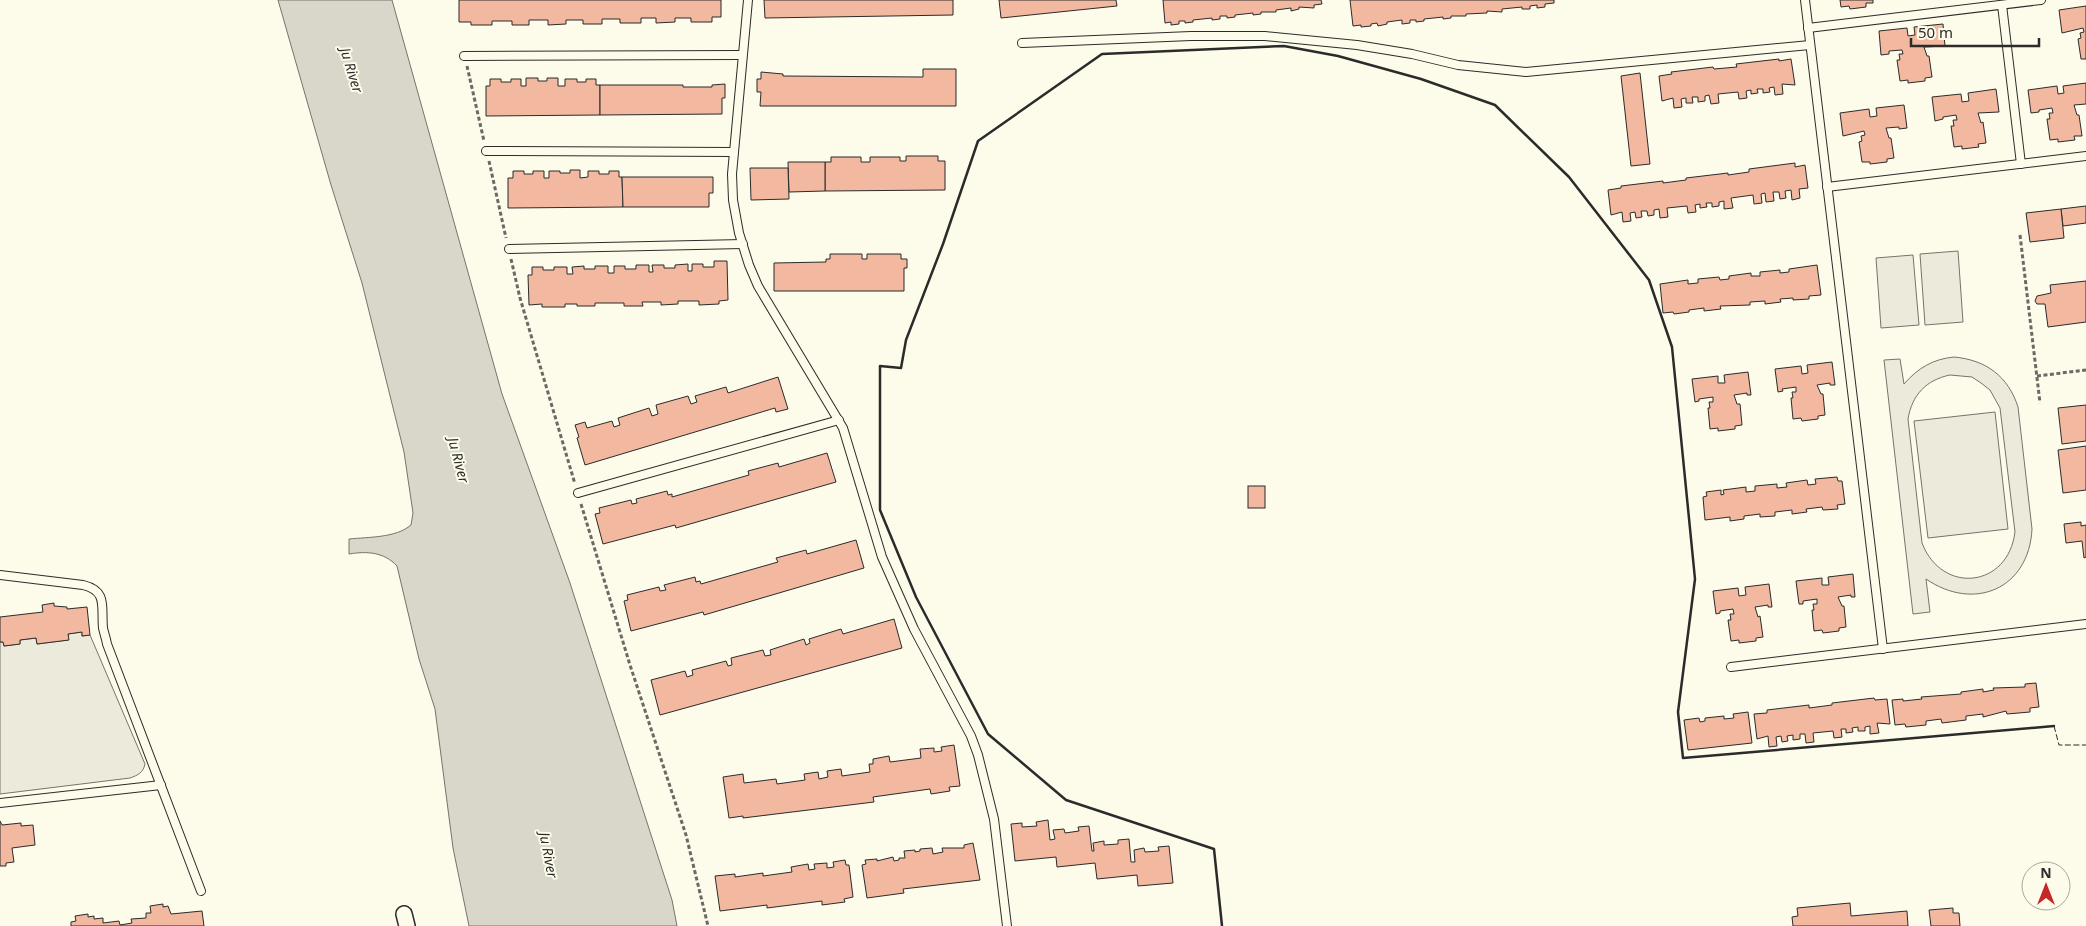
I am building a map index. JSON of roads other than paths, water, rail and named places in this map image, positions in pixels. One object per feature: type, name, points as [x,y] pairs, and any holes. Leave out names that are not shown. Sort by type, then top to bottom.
[{"type":"lane","points":[[748,0],[734,152],[733,200],[742,244],[758,286],[839,420],[882,557],[914,629],[971,736],[978,755],[994,819],[1007,926]]},
{"type":"lane","points":[[1805,0],[1883,649]]},
{"type":"lane","points":[[1808,28],[2041,0]]},
{"type":"lane","points":[[2002,5],[2021,164]]},
{"type":"lane","points":[[1022,43],[1191,36],[1264,36],[1357,45],[1412,54],[1458,65],[1526,72],[1810,45]]},
{"type":"lane","points":[[464,56],[742,55]]},
{"type":"lane","points":[[486,151],[734,152]]},
{"type":"lane","points":[[1827,186],[2086,156]]},
{"type":"lane","points":[[509,249],[742,244]]},
{"type":"lane","points":[[578,493],[839,420]]},
{"type":"lane","points":[[0,575],[94,588],[102,598],[103,628],[108,644],[201,891]]},
{"type":"lane","points":[[1731,667],[2086,624]]},
{"type":"lane","points":[[0,803],[161,784]]},
{"type":"water","name":"Ju River","points":[[278,0],[392,0],[502,394],[570,583],[672,900],[677,926],[469,926],[453,848],[435,709],[419,659],[397,566],[381,555],[349,554],[349,539],[390,535],[398,532],[411,525],[413,513],[404,452],[362,283],[331,185]]}]
